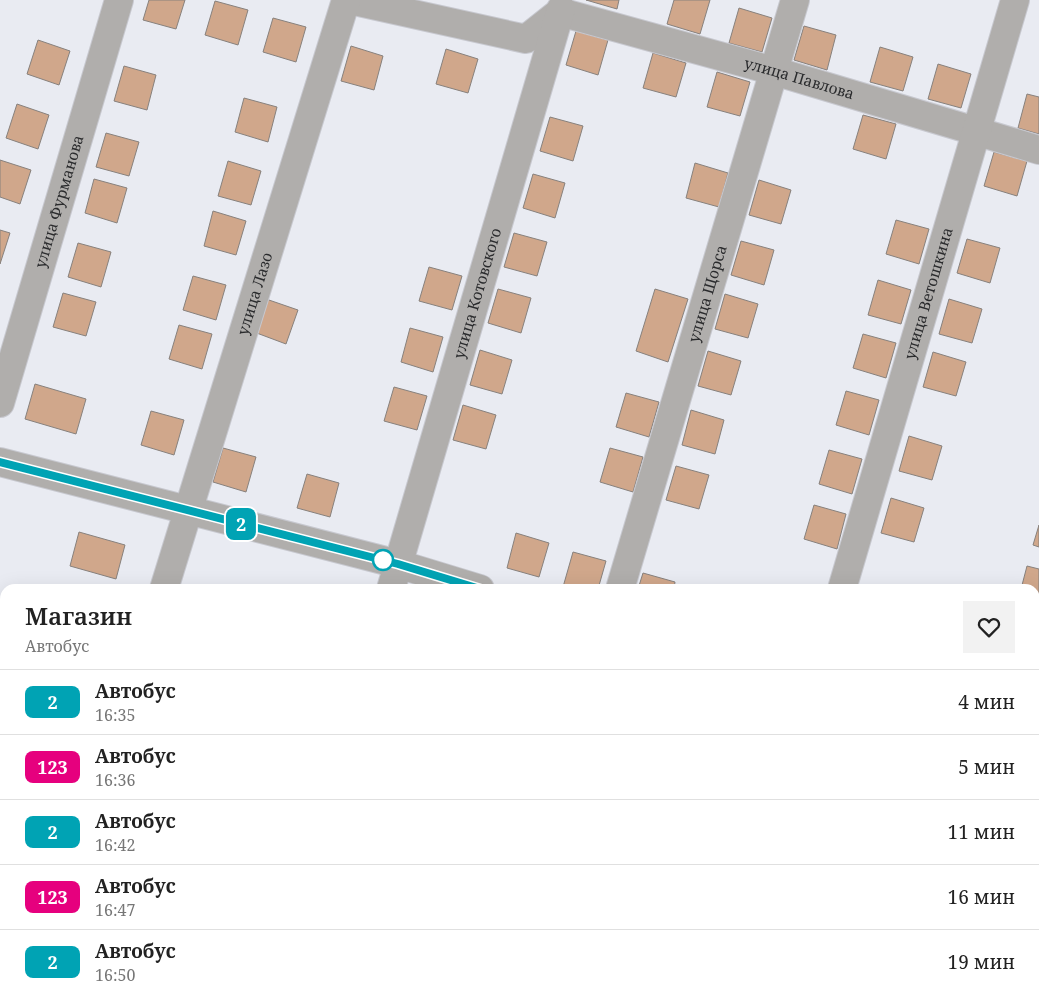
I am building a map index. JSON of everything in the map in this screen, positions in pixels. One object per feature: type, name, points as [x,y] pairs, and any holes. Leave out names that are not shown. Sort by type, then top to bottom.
[{"type":"street","name":"улица Фурманова","points":[[0,403],[119,0]]},
{"type":"street","name":"улица Лазо","points":[[165,584],[346,0]]},
{"type":"street","points":[[350,0],[526,39],[562,6]]},
{"type":"street","name":"улица Щорса","points":[[621,584],[795,0]]},
{"type":"street","name":"улица Ветошкина","points":[[843,584],[1015,0]]},
{"type":"street","name":"улица Павлова","points":[[562,6],[1039,150]]},
{"type":"street","name":"улица Котовского","points":[[394,576],[562,6]]},
{"type":"street","points":[[0,462],[187,510],[394,576],[447,584]]},
{"type":"building","points":[[149,0],[185,0],[176,29],[143,20]]},
{"type":"building","points":[[586,0],[619,0],[617,9]]},
{"type":"building","points":[[674,0],[710,0],[700,34],[667,24]]},
{"type":"building","points":[[215,1],[248,10],[238,45],[205,35]]},
{"type":"building","points":[[739,8],[772,18],[762,52],[729,43]]},
{"type":"building","points":[[273,18],[306,27],[296,62],[263,52]]},
{"type":"building","points":[[804,26],[836,35],[827,70],[794,60]]},
{"type":"building","points":[[576,31],[608,40],[598,75],[566,65]]},
{"type":"building","points":[[38,40],[70,51],[59,85],[27,74]]},
{"type":"building","points":[[351,46],[383,56],[374,90],[341,81]]},
{"type":"building","points":[[880,47],[913,57],[903,91],[870,82]]},
{"type":"building","points":[[446,49],[478,59],[468,93],[436,84]]},
{"type":"building","points":[[653,53],[686,63],[676,97],[643,88]]},
{"type":"building","points":[[938,64],[971,74],[961,108],[928,99]]},
{"type":"building","points":[[124,66],[156,75],[147,110],[114,101]]},
{"type":"building","points":[[717,72],[750,82],[740,116],[707,107]]},
{"type":"building","points":[[1027,94],[1039,97],[1039,134],[1018,128]]},
{"type":"building","points":[[244,98],[277,107],[268,142],[235,132]]},
{"type":"building","points":[[17,104],[49,115],[38,149],[6,138]]},
{"type":"building","points":[[863,115],[896,124],[886,159],[853,149]]},
{"type":"building","points":[[550,117],[583,126],[573,161],[540,151]]},
{"type":"building","points":[[106,133],[139,142],[129,176],[96,167]]},
{"type":"building","points":[[994,152],[1027,161],[1017,196],[984,186]]},
{"type":"building","points":[[0,160],[31,170],[20,204],[0,197]]},
{"type":"building","points":[[228,161],[261,171],[251,205],[218,196]]},
{"type":"building","points":[[695,163],[728,173],[719,207],[686,198]]},
{"type":"building","points":[[533,174],[565,183],[555,218],[523,208]]},
{"type":"building","points":[[94,179],[127,188],[117,223],[85,213]]},
{"type":"building","points":[[759,180],[791,190],[781,224],[749,215]]},
{"type":"building","points":[[213,211],[246,221],[236,255],[204,246]]},
{"type":"building","points":[[896,220],[929,229],[919,264],[886,254]]},
{"type":"building","points":[[0,230],[10,233],[0,264]]},
{"type":"building","points":[[514,233],[547,242],[537,276],[504,267]]},
{"type":"building","points":[[967,239],[1000,248],[990,283],[957,273]]},
{"type":"building","points":[[741,241],[774,250],[764,285],[731,275]]},
{"type":"building","points":[[78,243],[111,252],[101,287],[68,277]]},
{"type":"building","points":[[429,267],[462,276],[452,310],[419,301]]},
{"type":"building","points":[[193,276],[226,285],[216,320],[183,310]]},
{"type":"building","points":[[878,280],[911,290],[901,324],[868,315]]},
{"type":"building","points":[[498,289],[531,298],[521,333],[488,323]]},
{"type":"building","points":[[655,289],[688,299],[668,362],[636,351]]},
{"type":"building","points":[[63,293],[96,302],[86,336],[53,327]]},
{"type":"building","points":[[725,294],[758,304],[748,338],[715,329]]},
{"type":"building","points":[[266,299],[298,310],[286,344],[254,332]]},
{"type":"building","points":[[949,299],[982,309],[972,343],[939,334]]},
{"type":"building","points":[[179,325],[212,334],[202,369],[169,359]]},
{"type":"building","points":[[410,328],[443,337],[433,372],[401,362]]},
{"type":"building","points":[[863,334],[896,343],[886,378],[853,368]]},
{"type":"building","points":[[480,350],[512,360],[502,394],[470,385]]},
{"type":"building","points":[[708,351],[741,361],[731,395],[698,386]]},
{"type":"building","points":[[933,352],[966,362],[956,396],[923,387]]},
{"type":"building","points":[[35,384],[86,399],[76,434],[25,419]]},
{"type":"building","points":[[394,387],[427,396],[417,430],[384,421]]},
{"type":"building","points":[[846,391],[879,400],[869,435],[836,425]]},
{"type":"building","points":[[626,393],[659,402],[649,437],[616,427]]},
{"type":"building","points":[[463,405],[496,415],[486,449],[453,440]]},
{"type":"building","points":[[691,410],[724,420],[715,454],[682,445]]},
{"type":"building","points":[[151,411],[184,420],[174,455],[141,445]]},
{"type":"building","points":[[909,436],[942,446],[932,480],[899,471]]},
{"type":"building","points":[[223,448],[256,457],[246,492],[213,482]]},
{"type":"building","points":[[610,448],[643,457],[633,492],[600,482]]},
{"type":"building","points":[[829,450],[862,459],[852,494],[819,484]]},
{"type":"building","points":[[676,466],[709,475],[699,509],[666,500]]},
{"type":"building","points":[[307,474],[339,483],[330,517],[297,508]]},
{"type":"building","points":[[891,498],[924,508],[914,542],[881,533]]},
{"type":"building","points":[[814,505],[846,514],[837,549],[804,539]]},
{"type":"building","points":[[1039,525],[1039,547],[1033,545]]},
{"type":"building","points":[[79,532],[125,545],[116,579],[70,566]]},
{"type":"building","points":[[516,533],[549,543],[539,577],[507,568]]},
{"type":"building","points":[[573,552],[606,561],[599,584],[564,584]]},
{"type":"building","points":[[1027,566],[1039,569],[1039,584],[1022,584]]},
{"type":"building","points":[[643,573],[675,582],[675,584],[640,584]]},
{"type":"bus line","name":"2","points":[[0,462],[398,564],[464,584]]}]
